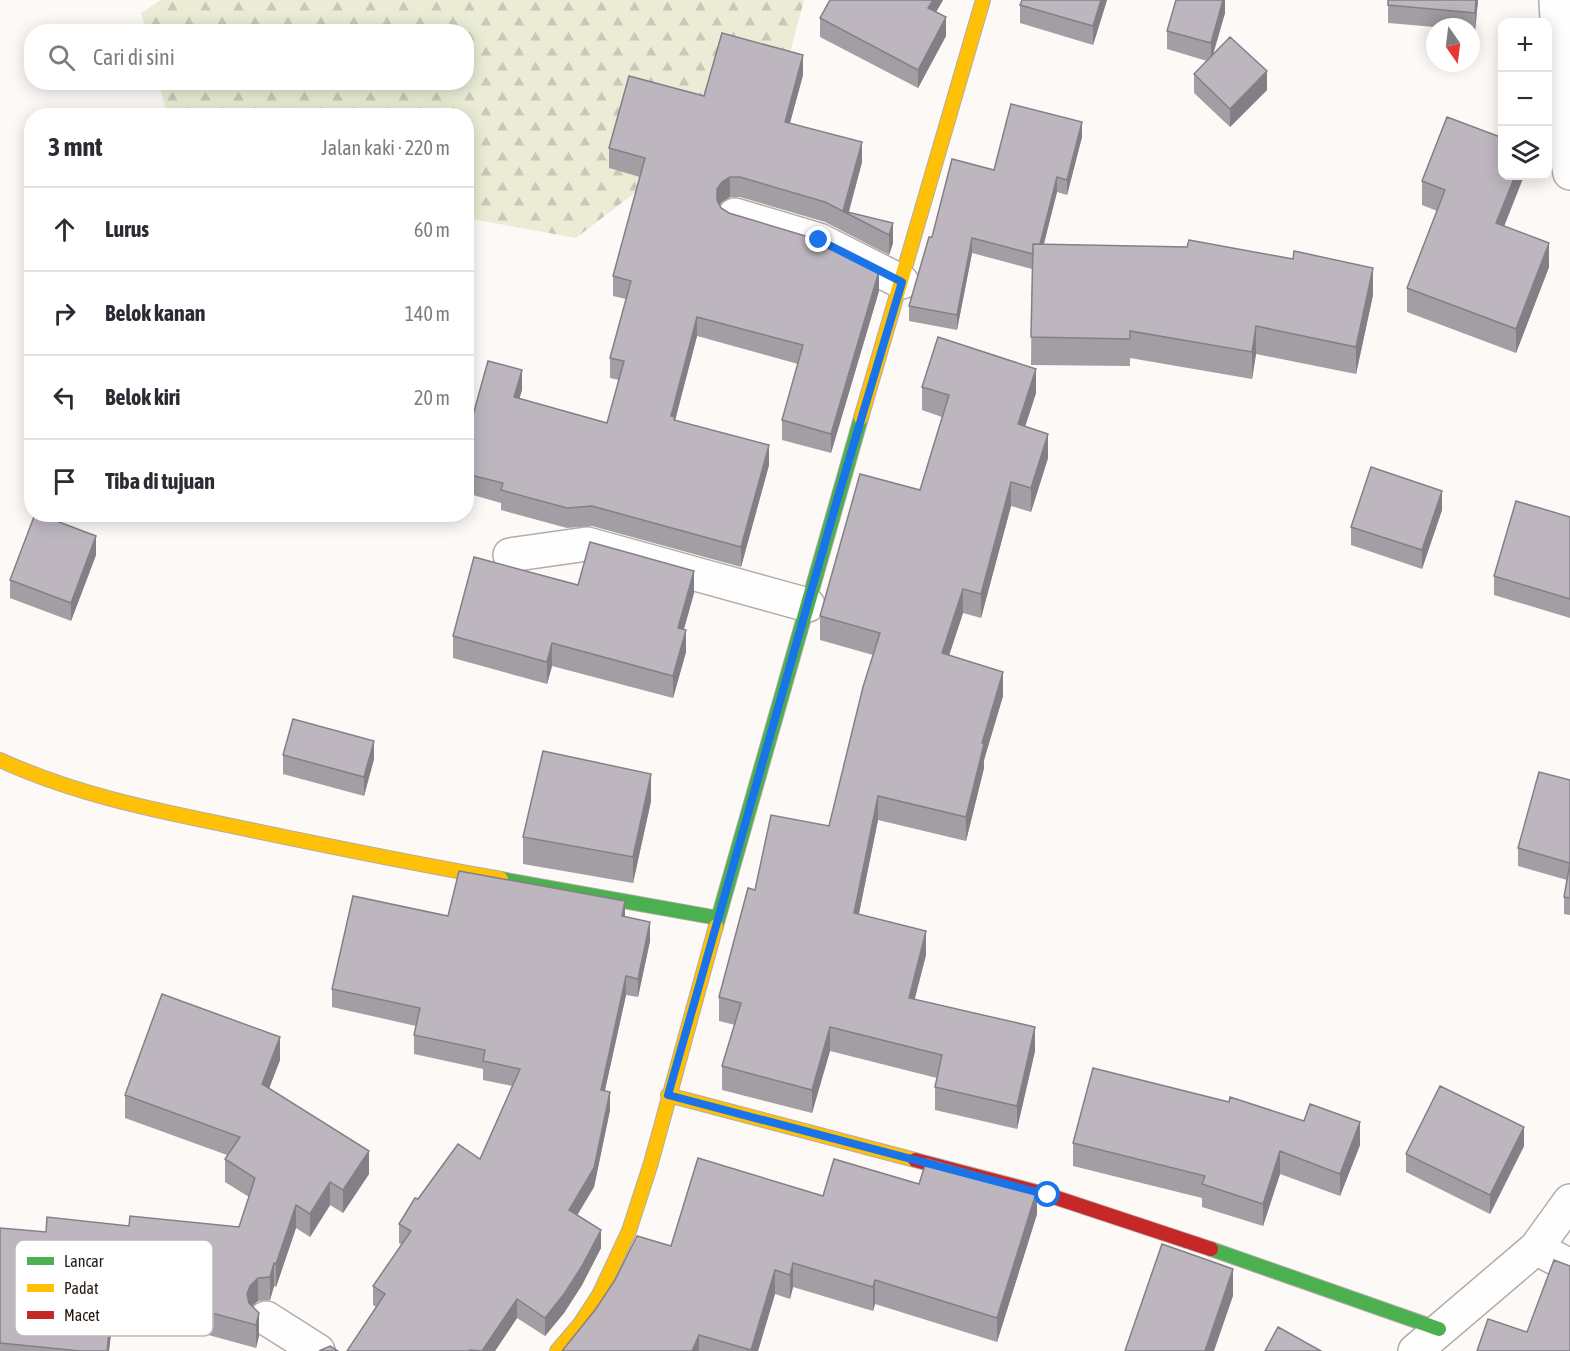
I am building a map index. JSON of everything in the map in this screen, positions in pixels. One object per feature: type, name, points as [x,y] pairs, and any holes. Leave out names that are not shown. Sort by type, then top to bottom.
[{"type":"street","points":[[557,1351],[576,1331],[606,1283],[651,1167],[668,1095],[718,918],[983,0]]},
{"type":"street","points":[[1556,0],[1570,173]]},
{"type":"street","points":[[735,215],[819,240],[902,282]]},
{"type":"street","points":[[510,555],[587,544],[808,605]]},
{"type":"street","points":[[0,760],[59,785],[123,803],[277,836],[718,918]]},
{"type":"street","points":[[668,1095],[1048,1195],[1158,1230],[1427,1340],[1536,1248],[1570,1201]]},
{"type":"street","points":[[1536,1248],[1570,1266]]},
{"type":"street","points":[[266,1318],[318,1351]]},
{"type":"green space","points":[[161,0],[804,0],[783,79],[576,238],[474,219],[474,108],[165,108],[161,90],[474,90],[474,24],[144,24],[141,13]]},
{"type":"building","points":[[830,0],[933,0],[928,8],[946,17],[918,70],[820,18]]},
{"type":"building","points":[[1022,0],[1101,0],[1093,26],[1020,5]]},
{"type":"building","points":[[1176,0],[1223,0],[1211,43],[1167,31]]},
{"type":"building","points":[[1388,0],[1476,0],[1475,13],[1388,5]]},
{"type":"building","points":[[722,33],[803,55],[785,122],[862,142],[843,211],[893,223],[889,235],[825,202],[740,177],[730,177],[717,189],[717,200],[721,208],[729,213],[812,238],[879,271],[831,434],[782,420],[803,345],[697,317],[671,416],[675,417],[674,420],[769,445],[741,547],[592,506],[567,508],[501,490],[503,483],[474,476],[474,411],[488,361],[522,370],[514,397],[607,423],[624,361],[610,358],[631,281],[613,276],[645,158],[609,148],[629,76],[704,96]]},
{"type":"building","points":[[1230,37],[1267,71],[1230,109],[1194,74]]},
{"type":"building","points":[[1011,104],[1082,122],[1067,180],[1057,177],[1040,244],[1033,244],[1033,254],[972,238],[957,315],[909,306],[929,237],[932,237],[952,159],[994,170]]},
{"type":"building","points":[[1447,117],[1498,136],[1498,180],[1513,180],[1496,223],[1549,243],[1516,329],[1407,288],[1445,190],[1422,181]]},
{"type":"building","points":[[1189,240],[1293,259],[1294,251],[1373,268],[1356,347],[1256,326],[1252,352],[1130,331],[1130,339],[1031,337],[1033,244],[1187,247]]},
{"type":"building","points":[[938,337],[1036,369],[1018,424],[1048,434],[1031,488],[1011,482],[981,594],[963,589],[942,653],[1003,672],[982,743],[984,744],[966,817],[878,796],[854,913],[926,931],[909,998],[1035,1027],[1017,1106],[935,1087],[942,1055],[830,1027],[812,1090],[722,1066],[741,1003],[719,997],[748,888],[755,890],[771,815],[829,826],[863,687],[880,633],[820,616],[860,474],[920,490],[949,395],[922,387]]},
{"type":"building","points":[[1371,467],[1442,491],[1422,550],[1351,527]]},
{"type":"building","points":[[1516,501],[1570,517],[1570,599],[1494,576]]},
{"type":"building","points":[[32,522],[59,522],[96,536],[71,603],[10,580]]},
{"type":"building","points":[[590,542],[694,571],[678,628],[686,630],[673,676],[552,643],[547,662],[453,636],[474,557],[578,585]]},
{"type":"building","points":[[293,719],[374,741],[364,777],[283,755]]},
{"type":"building","points":[[543,751],[651,774],[633,857],[523,837]]},
{"type":"building","points":[[1539,772],[1570,780],[1570,863],[1518,848]]},
{"type":"building","points":[[1570,863],[1570,898],[1564,897]]},
{"type":"building","points":[[459,871],[625,901],[622,916],[650,922],[638,979],[626,976],[601,1090],[610,1092],[594,1168],[569,1210],[601,1230],[582,1266],[545,1318],[517,1299],[482,1351],[347,1351],[385,1294],[373,1286],[411,1231],[399,1224],[415,1198],[418,1199],[458,1144],[480,1159],[520,1069],[483,1061],[485,1050],[414,1035],[420,1008],[332,989],[353,896],[448,916]]},
{"type":"building","points":[[162,994],[280,1037],[262,1084],[369,1151],[343,1190],[330,1182],[310,1214],[296,1205],[270,1277],[258,1278],[250,1286],[247,1294],[249,1303],[259,1313],[256,1325],[213,1313],[213,1240],[15,1240],[15,1336],[109,1336],[107,1351],[80,1351],[0,1343],[0,1228],[46,1232],[47,1217],[129,1226],[130,1216],[239,1227],[255,1178],[225,1159],[240,1137],[125,1095]]},
{"type":"building","points":[[1093,1068],[1229,1102],[1230,1097],[1304,1121],[1310,1104],[1360,1122],[1340,1174],[1280,1151],[1263,1204],[1202,1184],[1205,1176],[1073,1143]]},
{"type":"building","points":[[1440,1086],[1524,1127],[1490,1195],[1406,1154]]},
{"type":"building","points":[[698,1158],[823,1196],[834,1159],[919,1184],[927,1159],[1037,1190],[997,1318],[875,1280],[873,1287],[793,1263],[790,1275],[775,1270],[751,1350],[699,1335],[692,1351],[562,1351],[595,1310],[615,1280],[637,1236],[671,1246]]},
{"type":"building","points":[[1162,1244],[1233,1269],[1205,1351],[1125,1351]]},
{"type":"building","points":[[1554,1260],[1570,1266],[1570,1351],[1477,1351],[1488,1319],[1527,1332]]},
{"type":"building","points":[[1278,1327],[1321,1351],[1265,1351]]},
{"type":"building","points":[[330,1346],[338,1351],[319,1351]]},
{"type":"traffic: fast","points":[[716,926],[861,418]]},
{"type":"traffic: fast","points":[[501,879],[718,918]]},
{"type":"traffic: fast","points":[[1211,1249],[1439,1329]]},
{"type":"traffic: slow","points":[[861,418],[983,0]]},
{"type":"traffic: slow","points":[[0,760],[85,792],[143,807],[501,879]]},
{"type":"traffic: slow","points":[[557,1351],[580,1324],[599,1295],[629,1231],[651,1163],[716,926]]},
{"type":"traffic: slow","points":[[668,1095],[915,1160]]},
{"type":"traffic: jam","points":[[915,1160],[1048,1195],[1211,1249]]},
{"type":"route","points":[[819,240],[902,282],[838,497],[668,1095],[1048,1195]]}]
